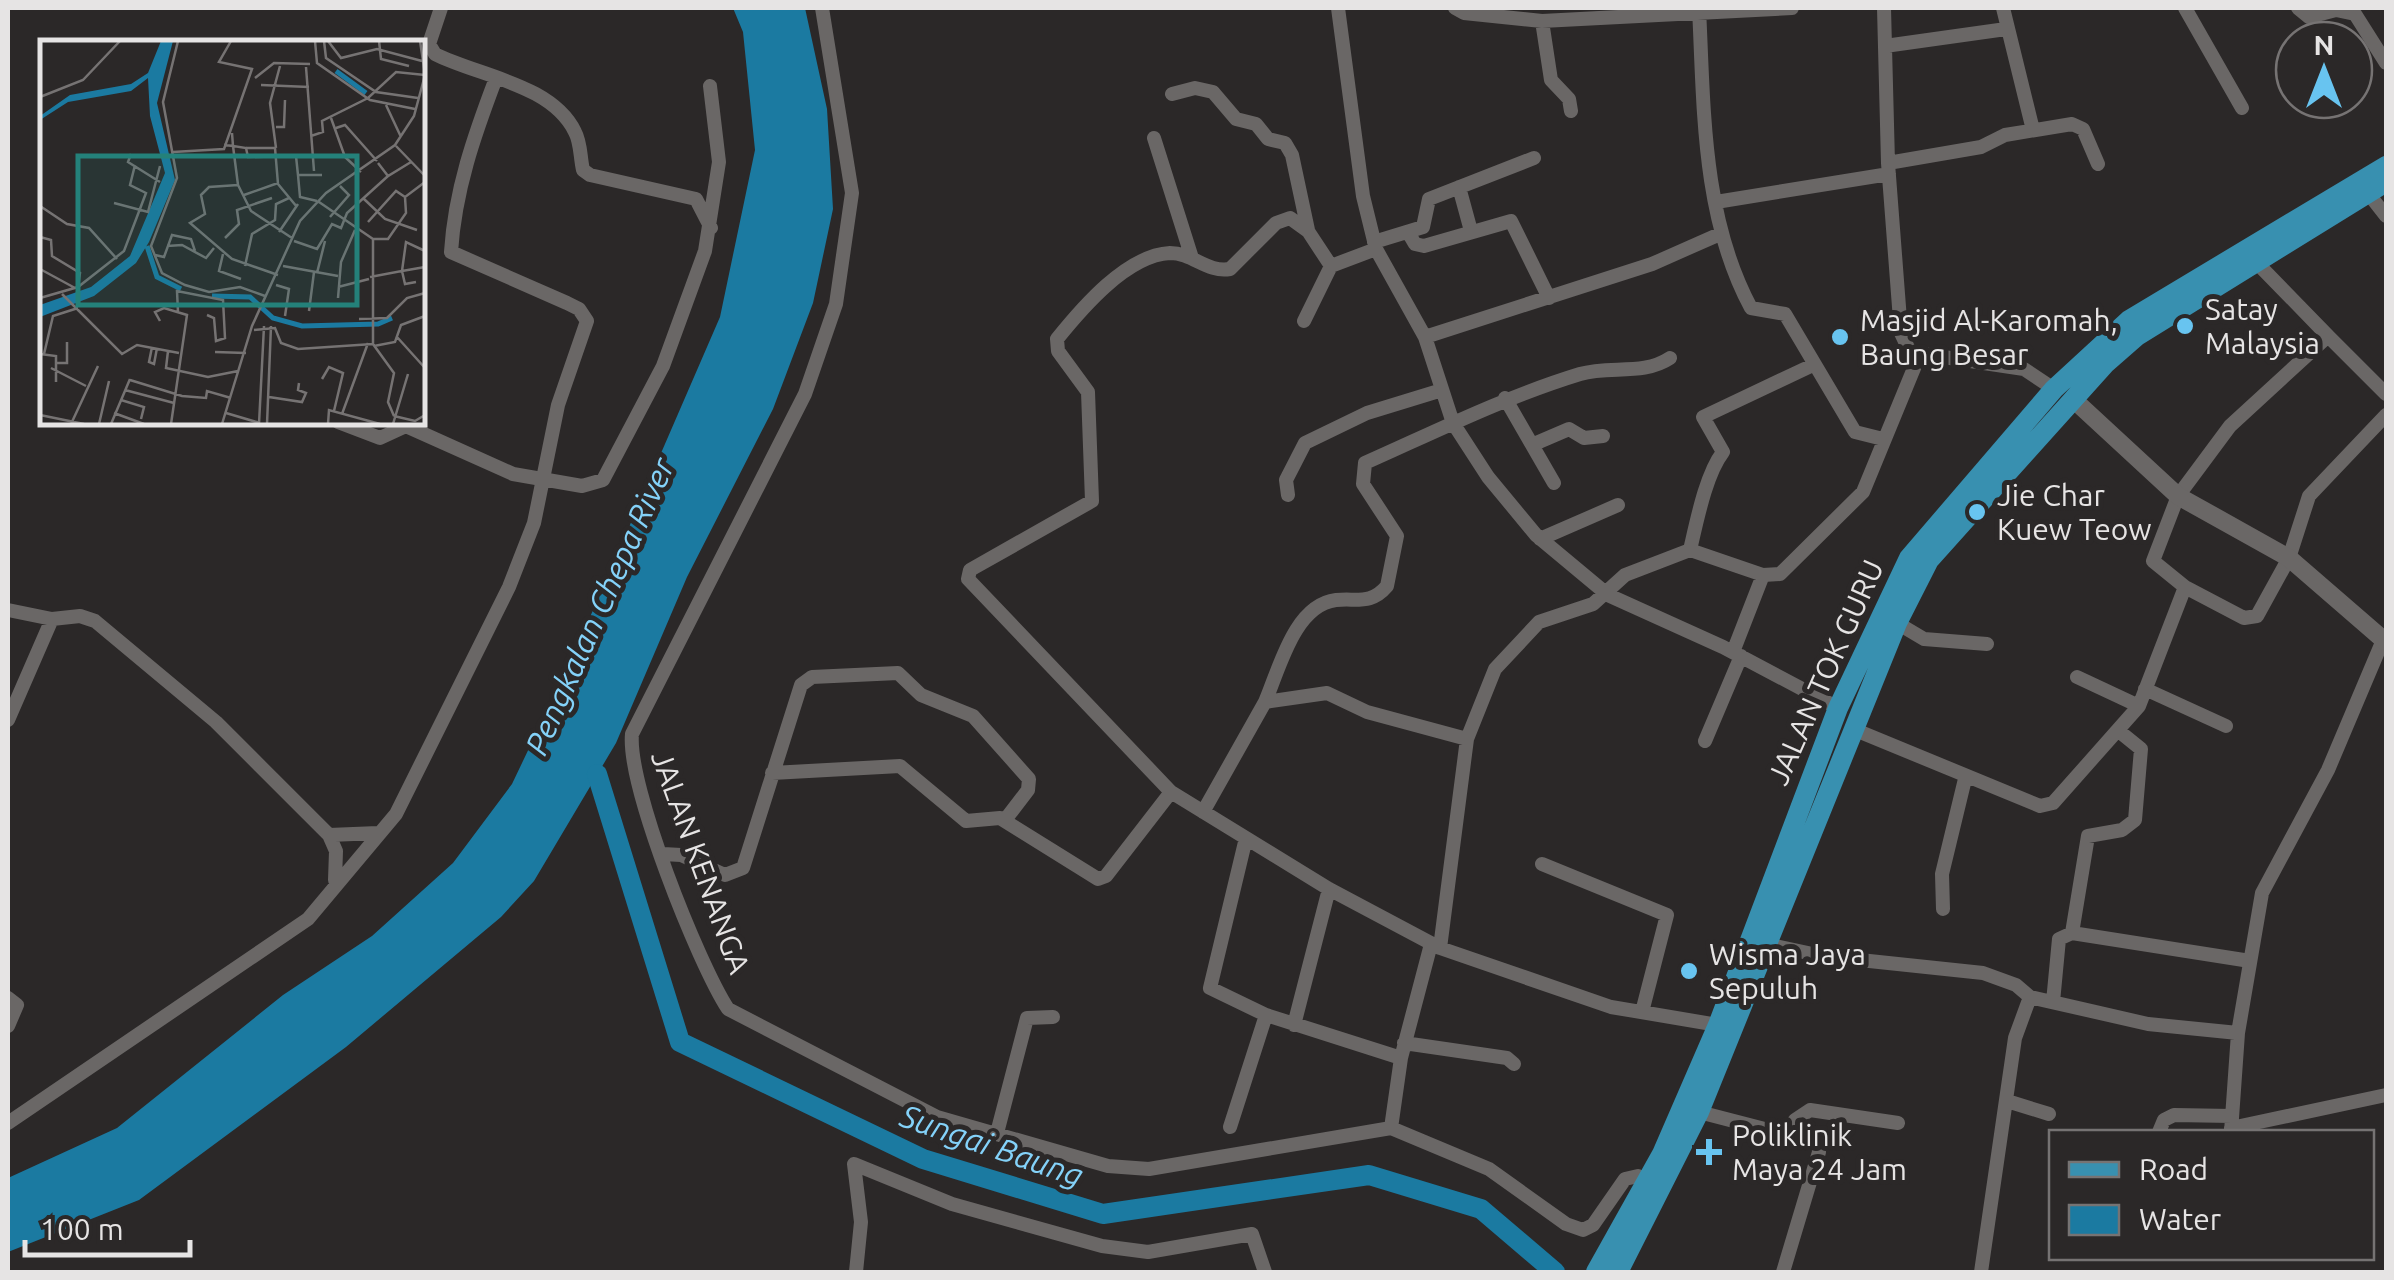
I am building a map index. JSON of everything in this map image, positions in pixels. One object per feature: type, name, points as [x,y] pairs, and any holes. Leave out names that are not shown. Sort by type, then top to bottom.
[{"type":"main road","name":"JALAN TOK GURU","points":[[1596,1272],[1616,1262],[1699,1112],[1766,944],[1831,756],[1838,708],[1910,558],[2129,320],[2386,166]]},
{"type":"main road","name":"JALAN TOK GURU","points":[[1616,1262],[1831,756],[1853,729],[1897,623],[1930,560],[2064,394],[2137,336],[2378,188]]},
{"type":"street","points":[[440,8],[430,49],[523,89],[569,122],[579,141],[583,170],[590,175],[696,199],[711,229]]},
{"type":"street","name":"JALAN KENANGA","points":[[822,8],[852,193],[836,304],[805,394],[632,734],[634,772],[706,976],[728,1008],[922,1111],[1108,1166],[1140,1170],[1392,1128]]},
{"type":"street","points":[[1338,8],[1363,196],[1375,246],[1424,337],[1453,424],[1488,477],[1540,539],[1608,594],[1737,654],[1838,708]]},
{"type":"street","points":[[1455,8],[1464,14],[1542,21],[1792,8]]},
{"type":"street","points":[[1884,8],[1889,168],[1901,333],[1910,352],[2022,369],[2064,394],[2178,496],[2290,558],[2385,641],[2328,770],[2262,893],[2238,1033],[2231,1126]]},
{"type":"street","points":[[2003,8],[2032,130]]},
{"type":"street","points":[[2185,8],[2242,108]]},
{"type":"street","points":[[2298,8],[2309,18],[2336,10],[2355,14],[2386,63]]},
{"type":"street","points":[[1699,11],[1720,234],[1751,308],[1785,314],[1858,435],[1882,439]]},
{"type":"street","points":[[1542,21],[1551,80],[1569,99],[1571,110]]},
{"type":"street","points":[[1885,46],[2006,28]]},
{"type":"street","points":[[8,1123],[308,919],[335,882],[396,814],[493,621],[534,523],[548,442],[586,317],[567,303],[451,252],[454,207],[466,157],[496,78]]},
{"type":"street","points":[[346,425],[380,438],[406,426],[432,435],[484,465],[544,479],[593,486],[612,470],[663,366],[711,229],[719,162],[710,86]]},
{"type":"street","points":[[1172,94],[1194,88],[1213,92],[1236,118],[1256,124],[1268,139],[1285,143],[1292,155],[1308,231]]},
{"type":"street","points":[[1716,202],[1982,148],[2003,135],[2032,130],[2079,126],[2098,164]]},
{"type":"street","points":[[1154,138],[1192,258]]},
{"type":"street","points":[[1304,321],[1331,266],[1426,224],[1429,199],[1534,158]]},
{"type":"street","points":[[1459,188],[1471,231]]},
{"type":"street","points":[[2378,188],[2386,216]]},
{"type":"street","points":[[1331,266],[1308,231],[1293,218],[1278,222],[1230,269],[1213,270],[1192,258],[1167,254],[1128,268],[1060,335],[1058,351],[1088,392],[1092,500],[968,574],[1170,792],[1330,889],[1436,946],[1609,1006],[1718,1025]]},
{"type":"street","points":[[1408,232],[1415,244],[1422,246],[1502,220],[1514,223],[1549,298]]},
{"type":"street","points":[[1424,337],[1652,264],[1720,234]]},
{"type":"street","points":[[2256,262],[2386,394]]},
{"type":"street","points":[[2328,336],[2230,426],[2178,496],[2153,561],[2185,587],[2253,618],[2290,558],[2310,496],[2386,415]]},
{"type":"street","points":[[1648,1184],[1638,1176],[1625,1179],[1593,1225],[1577,1230],[1489,1170],[1392,1128],[1402,1050],[1436,946],[1466,740],[1495,668],[1537,623],[1608,594],[1625,575],[1690,550],[1763,575],[1780,574],[1862,492],[1919,356]]},
{"type":"street","points":[[1203,812],[1265,702],[1300,624],[1310,612],[1336,600],[1371,599],[1387,586],[1395,529],[1363,484],[1365,463],[1505,398],[1598,368],[1640,369],[1670,358]]},
{"type":"street","points":[[1690,550],[1707,499],[1710,468],[1723,452],[1703,416],[1814,365]]},
{"type":"street","points":[[1288,495],[1286,480],[1305,443],[1367,412],[1442,390]]},
{"type":"street","points":[[1505,398],[1554,483]]},
{"type":"street","points":[[1534,444],[1569,429],[1584,438],[1603,436]]},
{"type":"street","points":[[1540,539],[1618,504]]},
{"type":"street","points":[[1705,740],[1763,575]]},
{"type":"street","points":[[1853,729],[1965,778],[2047,806],[2120,732],[2139,706],[2185,587]]},
{"type":"street","points":[[8,610],[52,620],[80,616],[95,620],[216,722],[329,835],[336,852],[335,882]]},
{"type":"street","points":[[8,720],[52,620]]},
{"type":"street","points":[[1897,623],[1924,639],[1987,644]]},
{"type":"street","points":[[662,854],[681,856],[726,875],[740,871],[805,679],[898,673],[922,695],[973,716],[1027,776],[1030,787],[1004,820]]},
{"type":"street","points":[[2077,677],[2139,706]]},
{"type":"street","points":[[2146,689],[2226,726]]},
{"type":"street","points":[[1265,702],[1327,693],[1367,712],[1466,740]]},
{"type":"street","points":[[2072,933],[2088,836],[2122,830],[2135,820],[2141,749],[2120,732]]},
{"type":"street","points":[[772,772],[893,765],[906,769],[966,822],[1004,820],[1098,879],[1106,876],[1170,792]]},
{"type":"street","points":[[1943,909],[1942,874],[1965,778]]},
{"type":"street","points":[[329,835],[378,833]]},
{"type":"street","points":[[1246,838],[1209,984],[1216,994],[1266,1016],[1402,1050],[1510,1058],[1514,1064]]},
{"type":"street","points":[[1542,864],[1666,915],[1642,1012]]},
{"type":"street","points":[[1294,1024],[1330,889]]},
{"type":"street","points":[[2053,1002],[2058,939],[2072,933],[2250,961]]},
{"type":"street","points":[[1766,944],[1822,956],[1983,974],[2016,985],[2030,997],[2148,1024],[2238,1033]]},
{"type":"street","points":[[1981,1272],[2015,1038],[2030,997]]},
{"type":"street","points":[[8,998],[17,1006],[8,1026]]},
{"type":"street","points":[[1230,1126],[1266,1016]]},
{"type":"street","points":[[997,1133],[1028,1018],[1053,1017]]},
{"type":"street","points":[[2160,1130],[2164,1120],[2174,1116],[2231,1126],[2386,1095]]},
{"type":"street","points":[[2007,1101],[2048,1114]]},
{"type":"street","points":[[1788,1134],[1795,1120],[1810,1110],[1898,1123]]},
{"type":"street","points":[[1699,1112],[1811,1138],[1818,1143],[1820,1152],[1783,1272]]},
{"type":"street","points":[[856,1272],[861,1222],[854,1164],[952,1204],[1102,1246],[1148,1252],[1252,1234],[1265,1272]]},
{"type":"water","name":"Pengkalan Chepa River","points":[[733,8],[805,8],[827,109],[833,209],[813,303],[773,409],[687,577],[616,743],[534,881],[501,917],[346,1047],[139,1200],[8,1252],[8,1178],[117,1128],[283,995],[372,936],[453,863],[512,784],[574,654],[720,317],[755,150],[743,32]]},
{"type":"waterway","name":"Sungai Baung","points":[[597,774],[680,1042],[923,1159],[1103,1214],[1369,1175],[1481,1209],[1555,1272]]},
{"type":"place","name":"Satay Malaysia","points":[[2185,326]]},
{"type":"place","name":"Masjid Al-Karomah, Baung Besar","points":[[1840,337]]},
{"type":"place","name":"Jie Char Kuew Teow","points":[[1977,512]]},
{"type":"place","name":"Wisma Jaya Sepuluh","points":[[1689,971]]},
{"type":"place","name":"Poliklinik Maya 24 Jam","points":[[1709,1152]]}]
